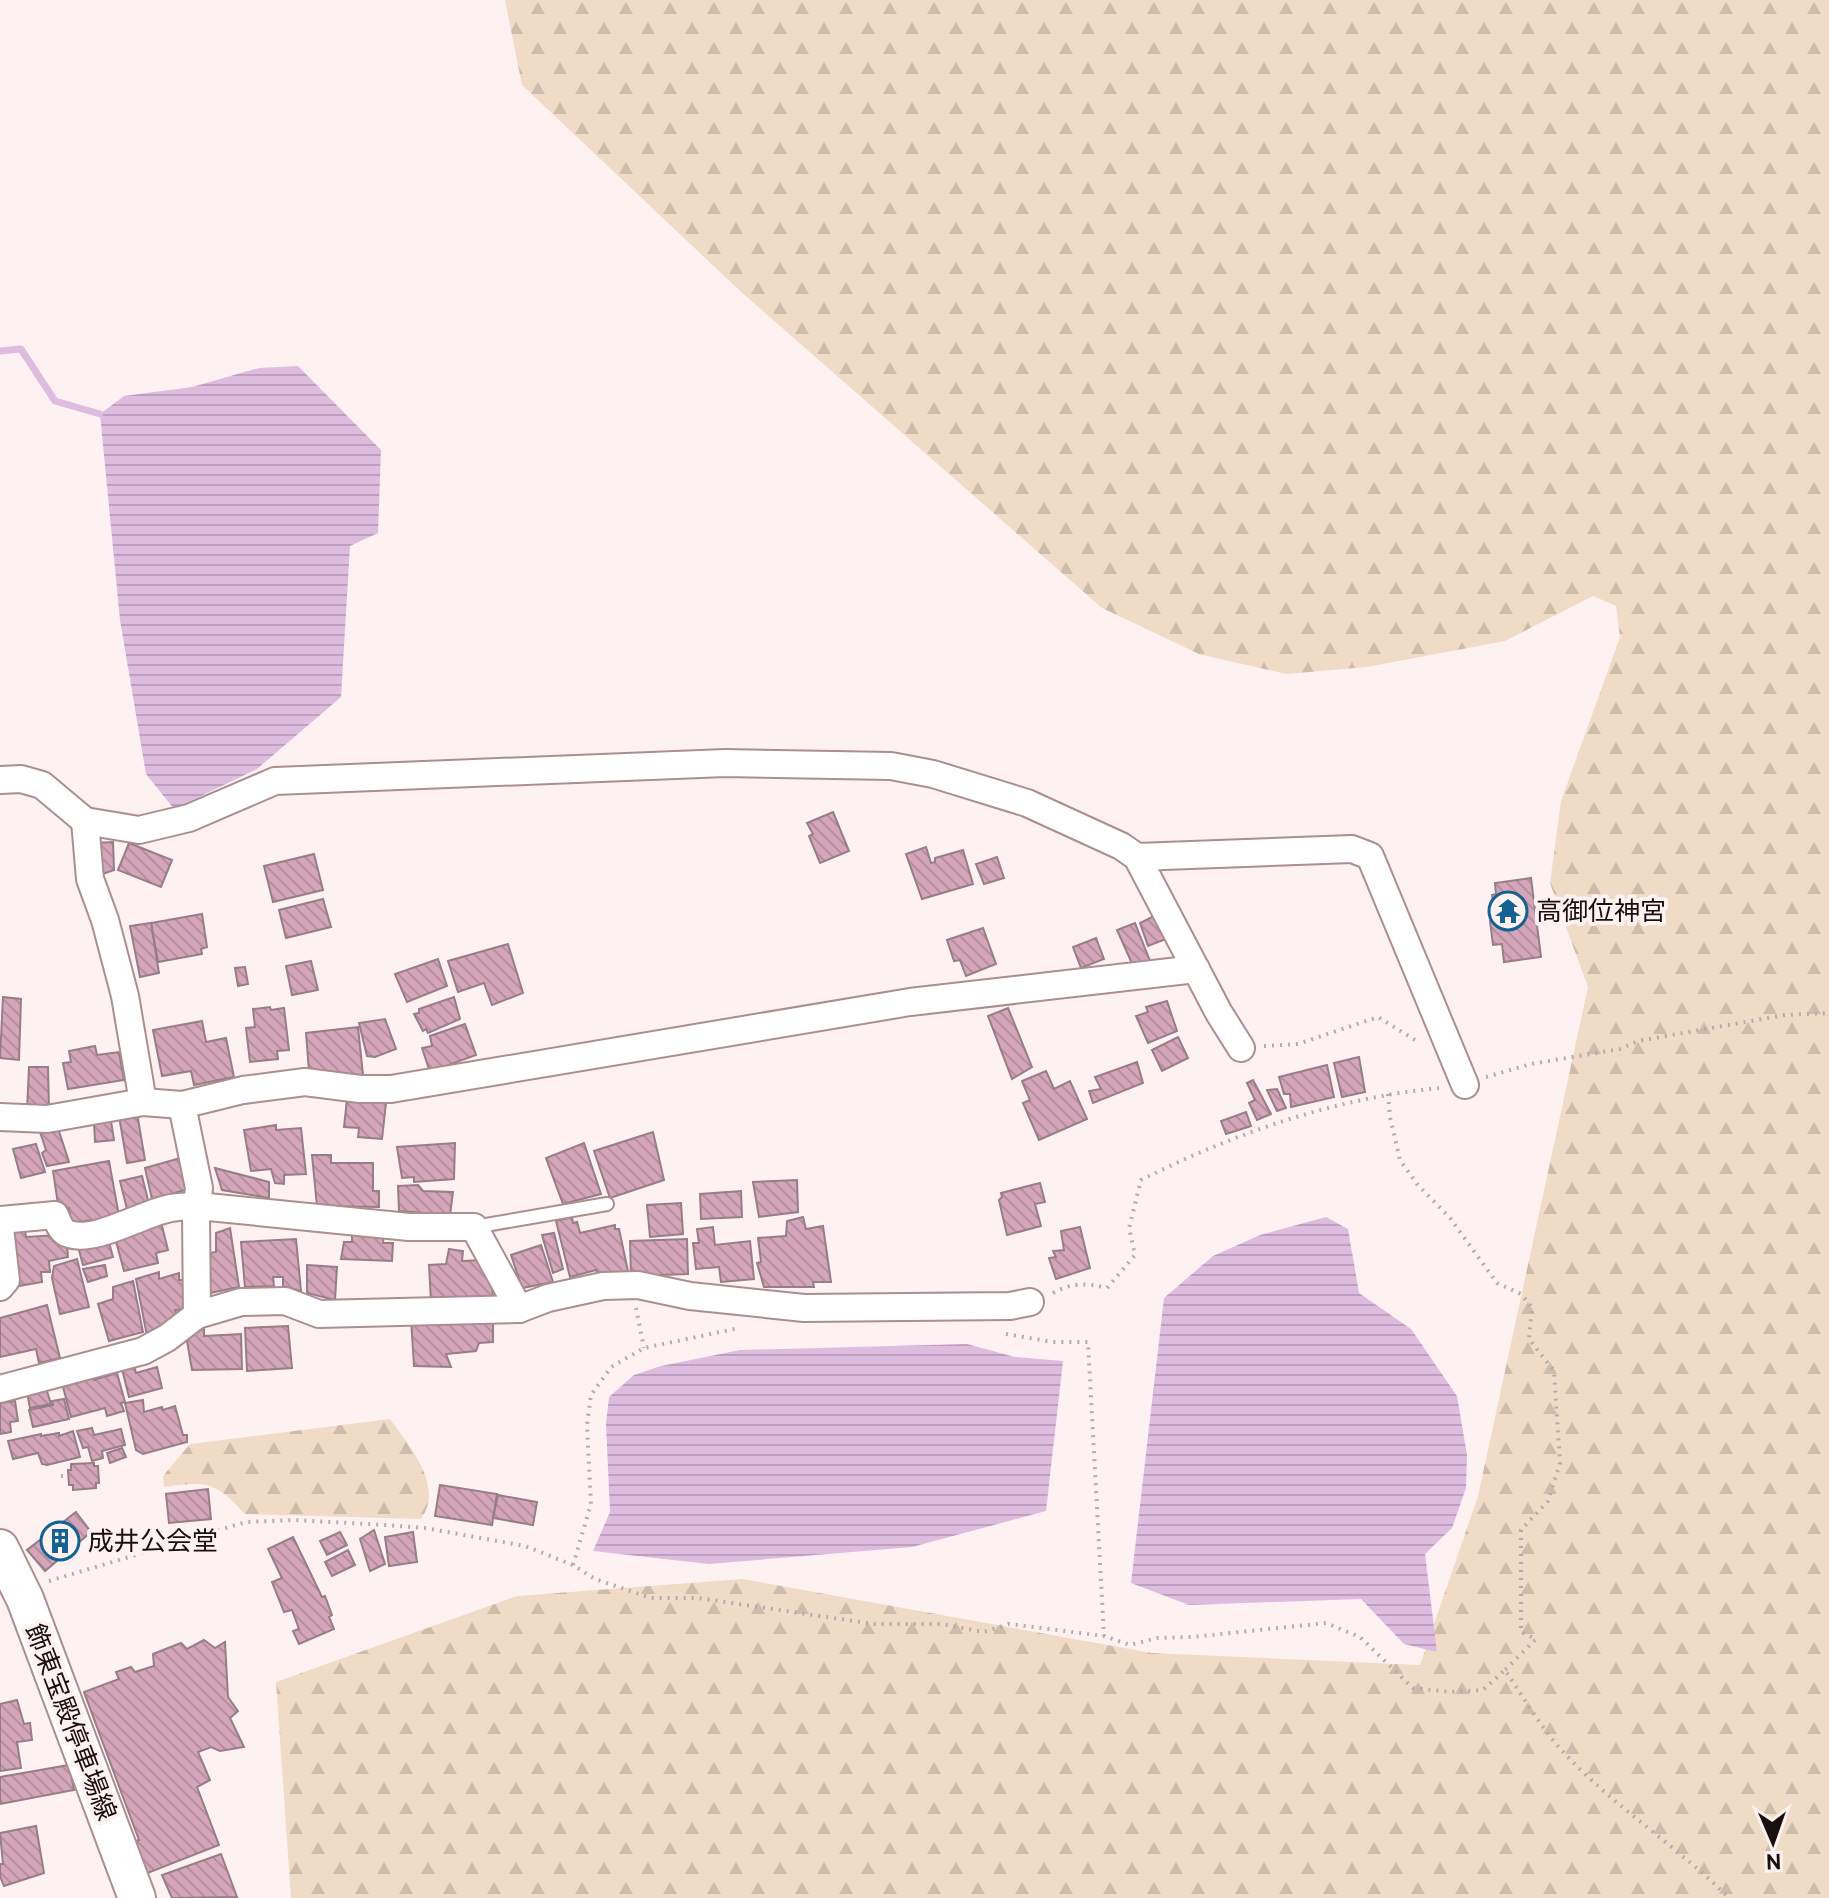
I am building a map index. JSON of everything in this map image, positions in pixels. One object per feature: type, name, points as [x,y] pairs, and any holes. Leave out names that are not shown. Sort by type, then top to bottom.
[{"type":"main road","name":"飾東宝殿停車場線","points":[[0,1548],[25,1599],[137,1898]]},
{"type":"street","points":[[0,780],[21,779],[42,785],[85,821],[139,830],[189,818],[275,781],[725,763],[891,766],[933,774],[1027,803],[1121,846],[1137,857],[1219,1013],[1241,1048]]},
{"type":"street","points":[[85,821],[90,879],[105,920],[125,996],[143,1102]]},
{"type":"street","points":[[1137,857],[1352,849],[1370,856],[1465,1085]]},
{"type":"street","points":[[0,1117],[47,1119],[143,1102],[182,1105],[243,1090],[305,1082],[360,1089],[391,1089],[910,1002],[1196,969]]},
{"type":"street","points":[[182,1105],[199,1188],[196,1214],[197,1315]]},
{"type":"street","points":[[0,1220],[55,1215],[61,1228],[70,1234],[90,1234],[134,1222],[165,1209],[198,1206],[409,1227],[474,1227],[519,1309]]},
{"type":"street","points":[[0,1228],[6,1280],[0,1287]]},
{"type":"street","points":[[0,1389],[143,1351],[167,1338],[197,1315],[241,1302],[285,1301],[319,1314],[519,1309],[548,1298],[603,1286],[638,1285],[690,1296],[804,1308],[1010,1306],[1030,1302]]},
{"type":"lane","points":[[474,1227],[607,1204]]},
{"type":"path","points":[[1030,1302],[1067,1285],[1084,1282],[1107,1288],[1135,1255],[1129,1228],[1141,1180],[1205,1148],[1342,1104],[1388,1094],[1465,1085],[1531,1064],[1620,1049],[1638,1041],[1785,1015],[1829,1013]]},
{"type":"path","points":[[1241,1048],[1298,1044],[1378,1017],[1413,1037],[1423,1047]]},
{"type":"path","points":[[25,1599],[43,1583],[246,1522],[294,1520],[425,1528],[525,1546],[573,1565],[595,1579],[651,1598],[698,1598],[874,1624],[941,1624],[984,1632],[1009,1624],[1104,1636],[1130,1645],[1157,1638],[1326,1623],[1360,1637],[1413,1688],[1450,1692],[1483,1690],[1536,1639],[1521,1632],[1521,1530],[1548,1501],[1560,1463],[1554,1371],[1529,1339],[1532,1307],[1521,1294],[1497,1283],[1450,1218],[1417,1184],[1400,1160],[1388,1094]]},
{"type":"path","points":[[636,1313],[644,1348]]},
{"type":"path","points":[[573,1565],[591,1504],[587,1425],[591,1395],[611,1367],[644,1348],[735,1328],[749,1328]]},
{"type":"path","points":[[1005,1333],[1053,1342],[1088,1342],[1104,1636]]},
{"type":"path","points":[[1505,1670],[1565,1754],[1654,1835],[1700,1869],[1729,1898]]},
{"type":"green space","points":[[505,0],[1829,0],[1829,1898],[291,1898],[276,1682],[517,1596],[743,1579],[1152,1653],[1420,1665],[1478,1496],[1588,987],[1550,883],[1561,801],[1620,637],[1616,606],[1593,596],[1505,641],[1367,667],[1286,674],[1199,654],[1102,608],[739,290],[522,85]]},
{"type":"green space","points":[[390,1419],[422,1467],[427,1480],[427,1506],[421,1519],[245,1514],[226,1495],[210,1486],[191,1484],[164,1487],[163,1476],[190,1444]]},
{"type":"shaded area","points":[[298,366],[381,450],[378,533],[350,546],[341,697],[257,769],[174,809],[146,774],[120,620],[100,414],[124,396],[192,387],[259,368]]},
{"type":"shaded area","points":[[1326,1217],[1348,1229],[1359,1293],[1411,1329],[1457,1396],[1467,1455],[1466,1488],[1452,1528],[1425,1554],[1437,1652],[1404,1644],[1361,1599],[1189,1605],[1131,1583],[1164,1298],[1213,1256],[1260,1235]]},
{"type":"shaded area","points":[[967,1344],[1015,1357],[1063,1361],[1046,1511],[912,1547],[709,1564],[593,1551],[610,1512],[606,1424],[609,1397],[634,1375],[661,1366],[740,1350]]},
{"type":"building","points":[[833,812],[849,851],[820,863],[807,823]]},
{"type":"building","points":[[113,842],[114,870],[100,875],[96,843]]},
{"type":"building","points":[[129,843],[172,860],[161,887],[118,870]]},
{"type":"building","points":[[926,847],[931,863],[935,862],[935,858],[963,850],[973,884],[922,899],[906,854]]},
{"type":"building","points":[[314,854],[323,890],[273,902],[264,866]]},
{"type":"building","points":[[997,857],[1004,878],[984,884],[976,864]]},
{"type":"building","points":[[1531,878],[1541,957],[1504,962],[1502,944],[1493,945],[1490,921],[1495,920],[1492,895],[1496,894],[1495,883]]},
{"type":"building","points":[[323,899],[331,927],[286,938],[279,910]]},
{"type":"building","points":[[202,914],[207,947],[201,949],[202,954],[158,962],[151,923]]},
{"type":"building","points":[[1154,916],[1166,939],[1148,946],[1140,923]]},
{"type":"building","points":[[151,923],[159,973],[140,977],[130,926]]},
{"type":"building","points":[[1135,923],[1150,961],[1134,968],[1117,930]]},
{"type":"building","points":[[983,928],[996,964],[966,976],[960,960],[954,961],[947,940]]},
{"type":"building","points":[[1096,938],[1104,959],[1081,968],[1073,947]]},
{"type":"building","points":[[508,944],[523,993],[492,1005],[484,983],[458,992],[448,961]]},
{"type":"building","points":[[438,959],[447,986],[407,1002],[395,974]]},
{"type":"building","points":[[311,961],[318,990],[292,995],[286,966]]},
{"type":"building","points":[[245,967],[248,984],[238,986],[235,968]]},
{"type":"building","points":[[3,997],[21,999],[19,1060],[0,1058]]},
{"type":"building","points":[[454,997],[460,1019],[428,1033],[426,1029],[423,1031],[414,1014],[419,1013],[419,1009]]},
{"type":"building","points":[[1167,1001],[1177,1031],[1148,1043],[1136,1016],[1148,1012],[1146,1007]]},
{"type":"building","points":[[270,1007],[271,1010],[284,1008],[289,1050],[277,1051],[278,1059],[250,1062],[246,1028],[255,1027],[253,1009]]},
{"type":"building","points":[[1008,1008],[1032,1067],[1012,1079],[988,1016]]},
{"type":"building","points":[[385,1019],[396,1049],[375,1057],[367,1056],[359,1023]]},
{"type":"building","points":[[202,1021],[206,1042],[226,1038],[234,1077],[194,1085],[191,1071],[162,1076],[153,1030]]},
{"type":"building","points":[[465,1024],[476,1055],[430,1072],[422,1048],[432,1046],[430,1036]]},
{"type":"building","points":[[358,1027],[363,1075],[309,1071],[306,1033]]},
{"type":"building","points":[[1178,1037],[1188,1058],[1162,1071],[1152,1050]]},
{"type":"building","points":[[95,1046],[97,1055],[119,1052],[124,1080],[68,1089],[63,1063],[71,1062],[69,1051]]},
{"type":"building","points":[[1359,1057],[1365,1092],[1342,1097],[1334,1063]]},
{"type":"building","points":[[1137,1062],[1143,1083],[1093,1103],[1089,1091],[1101,1089],[1095,1077]]},
{"type":"building","points":[[1327,1065],[1334,1097],[1291,1107],[1290,1094],[1284,1094],[1279,1077]]},
{"type":"building","points":[[29,1067],[48,1067],[49,1110],[27,1111]]},
{"type":"building","points":[[1046,1071],[1054,1089],[1070,1081],[1087,1119],[1039,1140],[1023,1103],[1030,1100],[1022,1081]]},
{"type":"building","points":[[1253,1080],[1271,1114],[1257,1120],[1249,1103],[1255,1100],[1247,1083]]},
{"type":"building","points":[[1277,1089],[1286,1108],[1277,1111],[1267,1090]]},
{"type":"building","points":[[347,1099],[386,1103],[382,1139],[358,1137],[359,1128],[344,1127]]},
{"type":"building","points":[[1246,1112],[1251,1126],[1226,1134],[1221,1121]]},
{"type":"building","points":[[137,1113],[145,1160],[127,1163],[119,1116]]},
{"type":"building","points":[[111,1121],[114,1140],[95,1142],[94,1122]]},
{"type":"building","points":[[56,1122],[69,1162],[47,1166],[42,1153],[46,1150],[38,1126]]},
{"type":"building","points":[[276,1125],[276,1130],[301,1128],[306,1174],[284,1175],[284,1184],[275,1183],[271,1169],[251,1171],[244,1130]]},
{"type":"building","points":[[653,1132],[664,1180],[610,1198],[594,1151]]},
{"type":"building","points":[[455,1143],[454,1179],[414,1182],[414,1177],[402,1178],[397,1147]]},
{"type":"building","points":[[584,1143],[601,1194],[563,1204],[546,1158]]},
{"type":"building","points":[[36,1144],[45,1172],[21,1178],[13,1149]]},
{"type":"building","points":[[312,1155],[331,1155],[331,1163],[373,1163],[373,1191],[379,1191],[379,1207],[317,1206]]},
{"type":"building","points":[[184,1157],[193,1188],[152,1199],[145,1168]]},
{"type":"building","points":[[109,1161],[119,1216],[71,1223],[69,1208],[59,1211],[53,1171]]},
{"type":"building","points":[[215,1168],[269,1182],[269,1198],[222,1190]]},
{"type":"building","points":[[142,1176],[151,1212],[129,1217],[120,1181]]},
{"type":"building","points":[[797,1180],[798,1212],[759,1217],[753,1182]]},
{"type":"building","points":[[1040,1183],[1045,1202],[1035,1204],[1041,1226],[1007,1235],[999,1200],[1001,1193]]},
{"type":"building","points":[[418,1185],[423,1191],[453,1192],[450,1215],[399,1211],[398,1186]]},
{"type":"building","points":[[741,1191],[742,1217],[701,1219],[700,1194]]},
{"type":"building","points":[[681,1203],[683,1234],[650,1237],[647,1205]]},
{"type":"building","points":[[572,1217],[580,1233],[615,1225],[615,1229],[619,1229],[628,1271],[600,1278],[596,1270],[570,1277],[556,1221]]},
{"type":"building","points":[[803,1217],[806,1229],[823,1226],[831,1282],[813,1282],[814,1287],[764,1287],[757,1263],[761,1262],[758,1238],[786,1236],[787,1221]]},
{"type":"building","points":[[161,1222],[168,1250],[156,1253],[158,1263],[124,1271],[114,1234]]},
{"type":"building","points":[[713,1227],[715,1245],[750,1241],[754,1279],[721,1282],[719,1267],[696,1269],[693,1243],[699,1243],[697,1229]]},
{"type":"building","points":[[1080,1227],[1090,1268],[1056,1279],[1049,1258],[1056,1257],[1053,1251],[1064,1250],[1061,1231]]},
{"type":"building","points":[[230,1228],[239,1287],[210,1293],[203,1254],[216,1252],[216,1233]]},
{"type":"building","points":[[352,1230],[384,1232],[383,1243],[393,1243],[392,1261],[341,1259],[344,1242],[352,1242]]},
{"type":"building","points":[[25,1231],[26,1237],[58,1235],[67,1245],[68,1257],[49,1261],[50,1272],[41,1272],[42,1282],[13,1287],[6,1234]]},
{"type":"building","points":[[554,1233],[563,1269],[553,1273],[542,1235]]},
{"type":"building","points":[[107,1235],[113,1257],[83,1265],[77,1243]]},
{"type":"building","points":[[296,1239],[301,1291],[283,1286],[283,1277],[273,1277],[274,1286],[245,1287],[241,1242]]},
{"type":"building","points":[[687,1239],[688,1274],[631,1276],[630,1241]]},
{"type":"building","points":[[541,1245],[553,1282],[522,1288],[511,1255]]},
{"type":"building","points":[[449,1249],[463,1251],[462,1261],[483,1260],[491,1275],[493,1297],[431,1302],[429,1265],[446,1264]]},
{"type":"building","points":[[77,1259],[89,1307],[60,1314],[52,1278],[54,1266]]},
{"type":"building","points":[[105,1265],[107,1276],[88,1282],[83,1269]]},
{"type":"building","points":[[307,1265],[337,1267],[335,1300],[307,1293]]},
{"type":"building","points":[[159,1272],[159,1279],[179,1273],[179,1280],[186,1280],[185,1309],[175,1310],[178,1317],[147,1336],[136,1279]]},
{"type":"building","points":[[133,1281],[143,1332],[109,1341],[98,1304],[113,1299],[113,1287]]},
{"type":"building","points":[[47,1305],[60,1358],[39,1363],[36,1349],[0,1357],[0,1318]]},
{"type":"building","points":[[411,1318],[493,1322],[493,1342],[479,1343],[476,1351],[446,1354],[451,1367],[414,1366]]},
{"type":"building","points":[[288,1326],[292,1368],[247,1371],[245,1328]]},
{"type":"building","points":[[204,1327],[204,1336],[241,1334],[242,1369],[192,1370],[187,1341],[189,1328]]},
{"type":"building","points":[[134,1366],[136,1373],[157,1367],[162,1388],[129,1397],[122,1369]]},
{"type":"building","points":[[117,1373],[125,1402],[121,1403],[124,1411],[107,1416],[105,1408],[71,1417],[63,1387]]},
{"type":"building","points":[[46,1388],[51,1404],[30,1408],[27,1392]]},
{"type":"building","points":[[64,1399],[69,1419],[33,1427],[29,1410],[53,1405],[52,1401]]},
{"type":"building","points":[[143,1400],[144,1412],[175,1406],[187,1442],[143,1454],[136,1450],[125,1403]]},
{"type":"building","points":[[15,1401],[18,1421],[10,1422],[11,1432],[0,1434],[0,1403]]},
{"type":"building","points":[[92,1428],[94,1435],[121,1429],[125,1445],[102,1451],[103,1458],[92,1461],[88,1447],[83,1448],[77,1431]]},
{"type":"building","points":[[73,1431],[80,1457],[47,1465],[42,1464],[38,1453],[13,1459],[8,1441],[41,1434],[59,1433],[59,1436]]},
{"type":"building","points":[[122,1448],[126,1457],[110,1463],[107,1453]]},
{"type":"building","points":[[94,1463],[98,1466],[99,1483],[96,1483],[96,1488],[73,1490],[73,1485],[69,1485],[68,1470],[71,1470],[71,1464]]},
{"type":"building","points":[[440,1485],[497,1494],[492,1525],[435,1516]]},
{"type":"building","points":[[208,1489],[211,1519],[169,1523],[166,1494]]},
{"type":"building","points":[[498,1495],[537,1502],[533,1525],[493,1518]]},
{"type":"building","name":"成井公会堂","points":[[76,1512],[91,1532],[45,1571],[27,1550]]},
{"type":"building","points":[[374,1530],[385,1564],[370,1571],[360,1539]]},
{"type":"building","points":[[340,1532],[347,1545],[327,1555],[320,1541]]},
{"type":"building","points":[[413,1532],[417,1562],[389,1566],[385,1537]]},
{"type":"building","points":[[293,1537],[322,1597],[325,1596],[334,1629],[299,1644],[293,1631],[299,1629],[292,1610],[284,1612],[272,1582],[282,1578],[268,1549]]},
{"type":"building","points":[[348,1550],[355,1565],[332,1576],[325,1562]]},
{"type":"building","points":[[204,1640],[215,1648],[225,1642],[228,1697],[238,1711],[230,1718],[244,1747],[220,1751],[211,1747],[198,1752],[210,1780],[197,1787],[219,1845],[140,1876],[129,1843],[139,1840],[84,1692],[119,1679],[116,1672],[131,1667],[135,1672],[154,1666],[153,1654],[181,1643],[187,1649]]},
{"type":"building","points":[[17,1700],[24,1724],[30,1723],[32,1740],[17,1742],[21,1768],[0,1771],[0,1704]]},
{"type":"building","points":[[69,1765],[74,1790],[0,1804],[0,1777]]},
{"type":"building","points":[[36,1826],[44,1873],[4,1886],[0,1876],[0,1864],[3,1864],[0,1833]]},
{"type":"building","points":[[221,1854],[237,1897],[172,1898],[162,1875]]},
{"type":"waterway","points":[[0,351],[21,349],[55,401],[100,414]]},
{"type":"place","name":"高御位神宮","points":[[1508,911]]},
{"type":"place","name":"成井公会堂","points":[[60,1541]]}]
